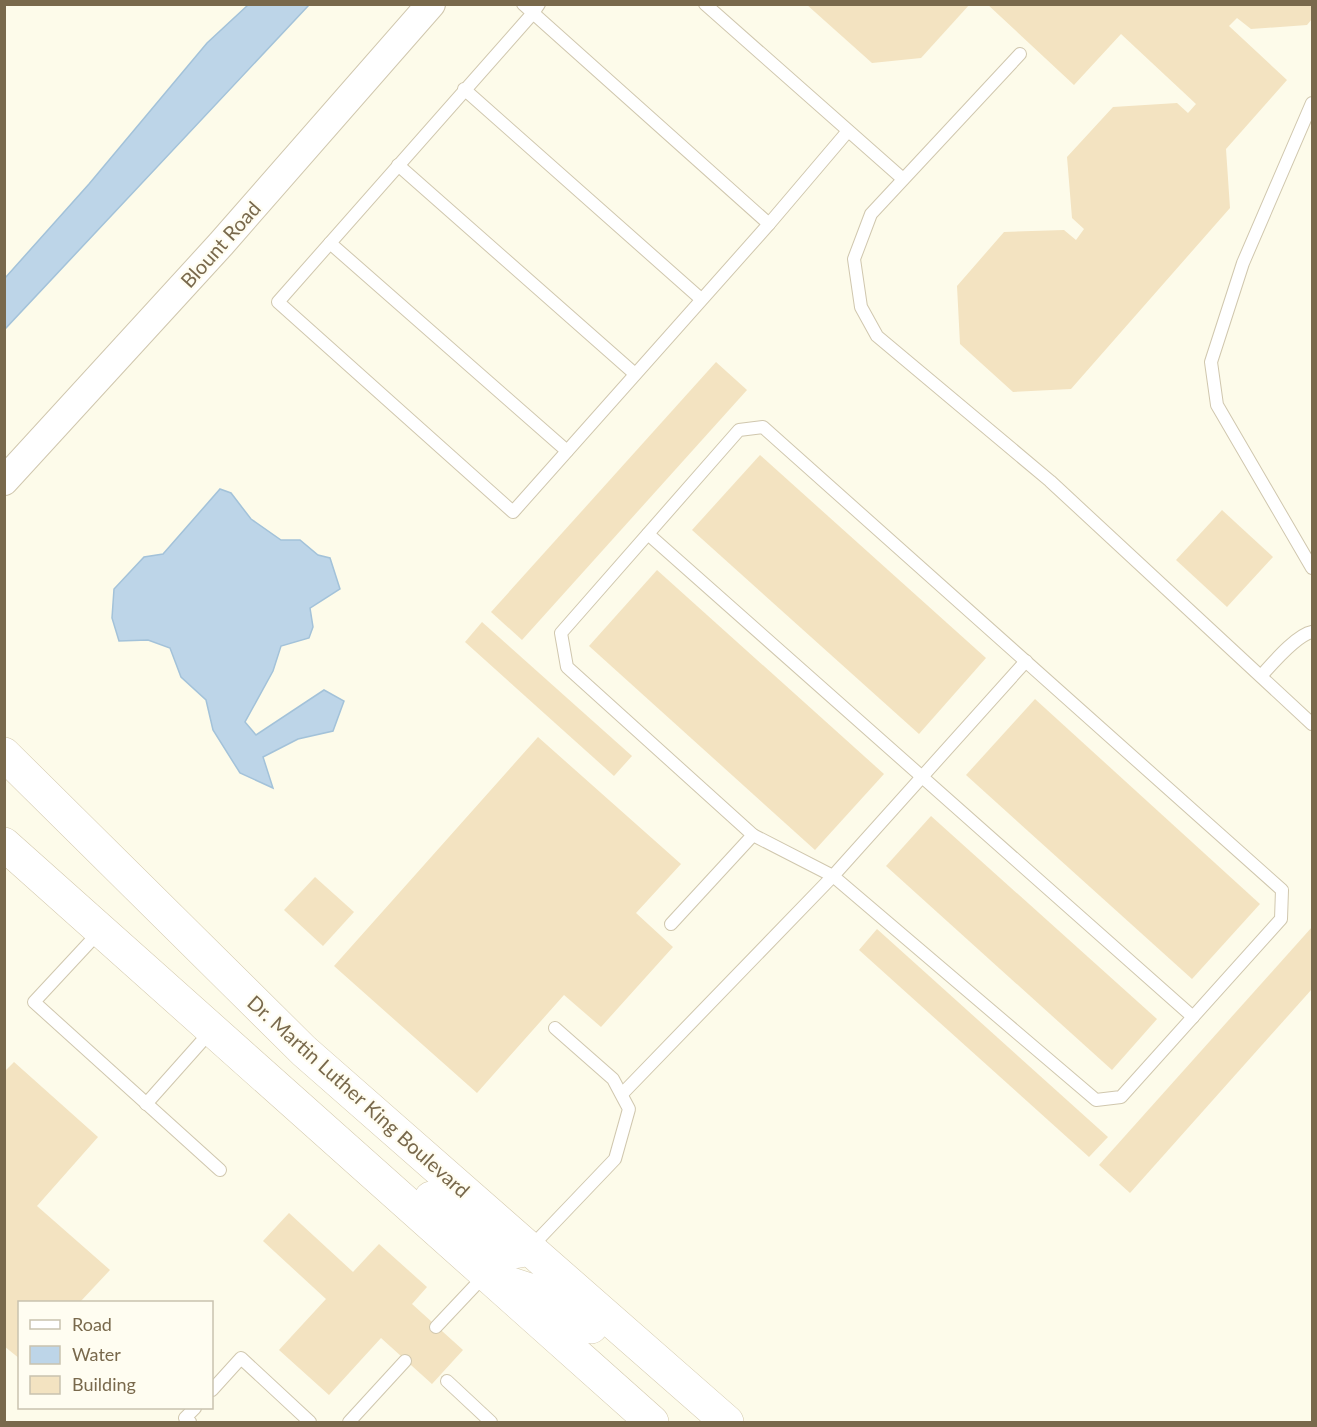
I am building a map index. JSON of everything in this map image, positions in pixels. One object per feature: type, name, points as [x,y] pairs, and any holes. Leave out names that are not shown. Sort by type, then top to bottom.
[{"type":"main road","name":"Dr. Martin Luther King Boulevard","points":[[4,754],[304,1051],[727,1422]]},
{"type":"main road","points":[[4,844],[652,1422]]},
{"type":"main road","points":[[342,1147],[376,1150],[455,1220],[507,1253],[529,1248]]},
{"type":"main road","points":[[485,1275],[544,1295],[628,1355],[655,1359]]},
{"type":"street","name":"Blount Road","points":[[4,481],[221,244],[431,4]]},
{"type":"lane","points":[[705,4],[903,179]]},
{"type":"lane","points":[[769,224],[532,7],[464,89],[278,302],[513,512],[769,224],[848,131]]},
{"type":"lane","points":[[1020,54],[872,214],[861,236],[854,259],[861,307],[877,336],[1050,481],[1312,724]]},
{"type":"lane","points":[[464,89],[701,299]]},
{"type":"lane","points":[[1312,103],[1243,262],[1210,362],[1217,405],[1312,568]]},
{"type":"lane","points":[[398,165],[635,374]]},
{"type":"lane","points":[[330,243],[567,451]]},
{"type":"lane","points":[[763,427],[1282,890],[1281,918],[1121,1097],[1096,1100],[833,876],[753,835],[567,667],[561,633],[648,534],[739,430],[763,427]]},
{"type":"lane","points":[[648,534],[1193,1017]]},
{"type":"lane","points":[[1261,676],[1282,654],[1307,633],[1312,633]]},
{"type":"lane","points":[[622,1094],[833,876],[1026,661]]},
{"type":"lane","points":[[671,924],[753,835]]},
{"type":"lane","points":[[100,930],[34,1002],[220,1170]]},
{"type":"lane","points":[[529,1248],[615,1159],[629,1109],[613,1079],[555,1028]]},
{"type":"lane","points":[[146,1104],[212,1031]]},
{"type":"lane","points":[[436,1327],[485,1275]]},
{"type":"lane","points":[[213,1389],[241,1358],[310,1422]]},
{"type":"lane","points":[[349,1422],[405,1361]]},
{"type":"lane","points":[[447,1381],[491,1422]]},
{"type":"lane","points":[[190,1422],[185,1418],[193,1409]]},
{"type":"water","points":[[248,5],[309,5],[5,329],[5,278],[89,184],[207,43]]},
{"type":"water","points":[[220,489],[231,493],[251,519],[281,540],[300,540],[318,555],[330,558],[340,589],[310,608],[313,627],[309,638],[281,646],[273,671],[245,722],[256,735],[324,690],[344,701],[333,731],[298,739],[263,757],[273,788],[240,773],[213,730],[206,700],[181,677],[170,648],[148,640],[119,641],[112,618],[114,589],[144,557],[163,554]]},
{"type":"building","points":[[806,4],[970,4],[921,58],[872,63]]},
{"type":"building","points":[[987,4],[1312,4],[1312,19],[1307,25],[1251,29],[1237,18],[1229,26],[1287,80],[1226,149],[1230,208],[1071,389],[1013,392],[960,344],[957,286],[1004,232],[1064,230],[1076,240],[1084,229],[1072,218],[1067,157],[1113,107],[1177,103],[1188,113],[1196,104],[1121,34],[1074,85]]},
{"type":"building","points":[[716,362],[747,390],[522,640],[491,612]]},
{"type":"building","points":[[760,455],[986,658],[919,734],[692,530]]},
{"type":"building","points":[[1222,510],[1273,557],[1227,607],[1176,560]]},
{"type":"building","points":[[657,570],[884,774],[815,850],[589,646]]},
{"type":"building","points":[[482,622],[632,756],[614,776],[465,642]]},
{"type":"building","points":[[1035,699],[1260,904],[1192,979],[966,775]]},
{"type":"building","points":[[538,737],[681,864],[636,913],[673,947],[601,1027],[564,995],[477,1093],[334,966]]},
{"type":"building","points":[[931,816],[1157,1019],[1112,1070],[886,866]]},
{"type":"building","points":[[315,877],[354,912],[323,946],[284,910]]},
{"type":"building","points":[[1312,927],[1312,989],[1130,1193],[1099,1165]]},
{"type":"building","points":[[877,929],[1108,1137],[1089,1157],[859,950]]},
{"type":"building","points":[[14,1062],[98,1137],[37,1206],[110,1270],[81,1301],[18,1301],[18,1357],[4,1346],[4,1072]]},
{"type":"building","points":[[289,1213],[353,1272],[379,1244],[427,1287],[412,1304],[463,1350],[432,1384],[381,1338],[329,1395],[279,1350],[326,1299],[263,1241]]}]
